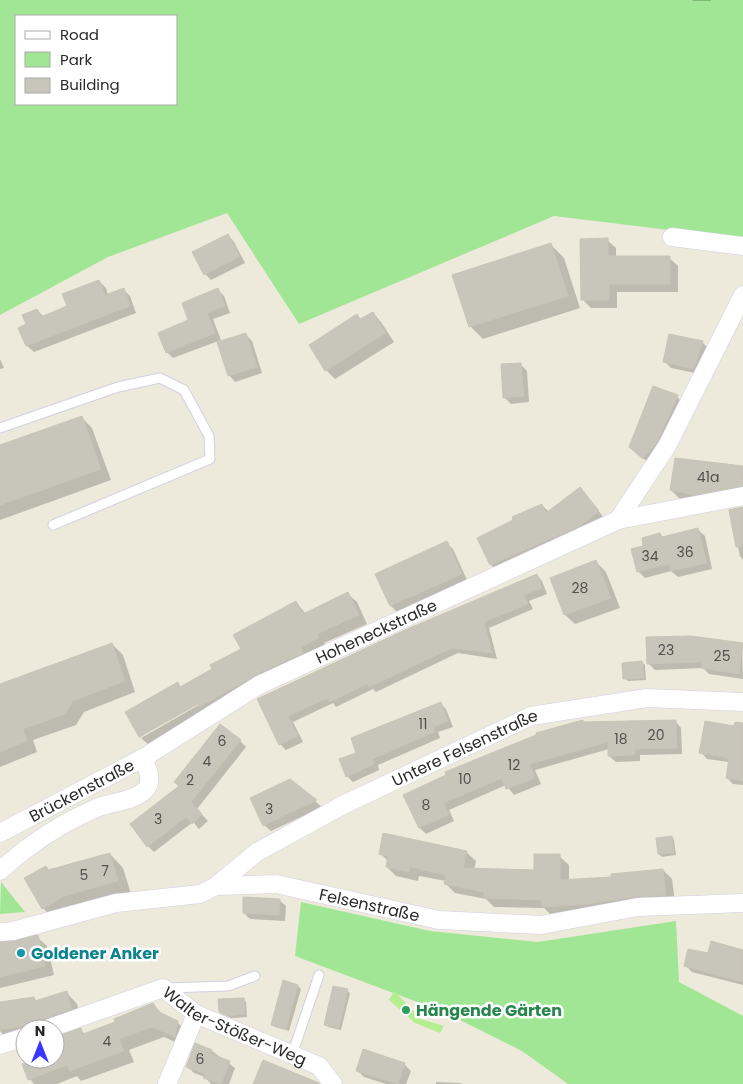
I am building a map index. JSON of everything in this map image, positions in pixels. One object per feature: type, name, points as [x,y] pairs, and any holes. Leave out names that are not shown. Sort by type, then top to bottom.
[{"type":"street","points":[[672,237],[743,246]]},
{"type":"street","points":[[618,520],[667,446],[743,295]]},
{"type":"street","name":"Hoheneckstraße","points":[[143,758],[259,685],[618,520],[743,496]]},
{"type":"street","name":"Untere Felsenstraße","points":[[216,886],[265,847],[343,805],[531,716],[647,698],[743,702]]},
{"type":"street","name":"Brückenstraße","points":[[0,833],[143,758],[150,781],[146,790],[134,797],[99,807],[53,832],[20,853],[0,871]]},
{"type":"street","name":"Felsenstraße","points":[[0,932],[13,931],[116,903],[200,894],[216,886],[276,884],[439,920],[541,925],[638,908],[743,903]]},
{"type":"street","name":"Walter-Stößer-Weg","points":[[65,1023],[164,988],[196,1014],[319,1066],[333,1084]]},
{"type":"street","points":[[167,1084],[196,1014]]},
{"type":"street","points":[[0,1045],[15,1040]]},
{"type":"lane","points":[[0,428],[118,386],[160,378],[184,390],[209,436],[210,459],[54,525]]},
{"type":"lane","points":[[292,1055],[319,975]]},
{"type":"lane","points":[[164,988],[228,986],[254,976]]},
{"type":"green space","points":[[0,0],[743,0],[743,239],[554,216],[299,324],[227,213],[108,257],[0,315]]},
{"type":"green space","points":[[1,882],[25,912],[0,914]]},
{"type":"green space","points":[[301,902],[430,931],[538,942],[676,921],[679,982],[743,1016],[743,1084],[568,1084],[522,1051],[444,1012],[295,956]]},
{"type":"green space","name":"Hängende Gärten","points":[[394,991],[421,1019],[444,1026],[440,1033],[415,1023],[389,1000]]},
{"type":"building","points":[[228,234],[240,256],[204,275],[192,252]]},
{"type":"building","points":[[608,238],[608,256],[670,256],[670,284],[609,284],[609,300],[581,300],[580,239]]},
{"type":"building","points":[[551,243],[568,296],[469,327],[452,275]]},
{"type":"building","points":[[99,280],[105,295],[124,288],[130,306],[26,346],[18,328],[26,324],[22,315],[37,309],[41,317],[67,306],[62,294]]},
{"type":"building","points":[[218,288],[225,306],[207,313],[215,333],[166,353],[158,333],[188,320],[182,303]]},
{"type":"building","points":[[373,312],[386,333],[325,371],[309,345],[357,314],[360,319]]},
{"type":"building","points":[[246,333],[257,367],[228,376],[217,342]]},
{"type":"building","points":[[669,334],[703,341],[694,369],[663,362]]},
{"type":"building","points":[[521,363],[524,396],[503,398],[501,364]]},
{"type":"building","points":[[653,386],[678,395],[658,441],[643,459],[629,447]]},
{"type":"building","points":[[82,416],[101,469],[0,505],[0,445]]},
{"type":"building","points":[[675,458],[743,466],[743,486],[693,495],[670,490]]},
{"type":"building","points":[[580,487],[599,511],[580,526],[490,565],[477,538],[513,520],[512,517],[542,504],[546,513]]},
{"type":"building","points":[[743,507],[743,546],[736,547],[729,510]]},
{"type":"building","points":[[698,528],[707,563],[670,571],[669,564],[637,572],[631,549],[643,546],[642,538],[660,533],[662,537]]},
{"type":"building","points":[[447,541],[462,574],[390,606],[375,574]]},
{"type":"building","points":[[596,560],[611,598],[564,615],[550,578]]},
{"type":"building","points":[[537,574],[542,588],[524,595],[528,604],[484,622],[492,653],[452,648],[369,687],[367,684],[330,702],[328,698],[288,716],[298,736],[279,745],[257,699],[405,630]]},
{"type":"building","points":[[348,592],[359,615],[317,634],[319,638],[301,647],[303,653],[263,671],[199,707],[198,704],[139,737],[125,712],[178,682],[180,687],[212,669],[210,665],[241,649],[233,635],[296,601],[303,614]]},
{"type":"building","points":[[691,636],[743,643],[739,674],[701,668],[702,662],[647,664],[646,637]]},
{"type":"building","points":[[112,643],[125,681],[73,701],[65,714],[23,729],[27,741],[0,752],[0,684]]},
{"type":"building","points":[[642,661],[644,678],[623,679],[622,663]]},
{"type":"building","points":[[441,702],[448,721],[433,727],[435,732],[372,759],[374,764],[346,777],[339,759],[356,753],[351,738]]},
{"type":"building","points":[[583,720],[583,722],[676,720],[677,748],[635,749],[635,755],[608,756],[608,742],[530,764],[535,778],[506,789],[502,778],[444,803],[449,815],[419,828],[403,795],[446,775],[445,772],[536,735],[536,733]]},
{"type":"building","points":[[705,721],[734,726],[735,722],[743,723],[743,781],[726,778],[729,758],[699,753]]},
{"type":"building","points":[[220,724],[241,740],[191,802],[202,814],[192,824],[186,817],[147,847],[130,824],[179,786],[174,782]]},
{"type":"building","points":[[290,779],[317,800],[263,826],[250,798]]},
{"type":"building","points":[[383,833],[467,851],[463,868],[534,870],[534,854],[560,854],[560,880],[611,877],[611,874],[663,869],[666,895],[636,897],[591,904],[542,907],[541,900],[484,898],[484,892],[444,884],[446,875],[410,867],[409,872],[386,867],[388,856],[379,854]]},
{"type":"building","points":[[672,836],[674,853],[658,854],[656,838]]},
{"type":"building","points":[[110,853],[118,881],[65,896],[42,909],[24,878],[46,866],[48,870]]},
{"type":"building","points":[[243,897],[280,899],[279,915],[243,913]]},
{"type":"building","name":"Goldener Anker","points":[[38,935],[45,966],[0,977],[0,942]]},
{"type":"building","points":[[711,941],[743,950],[743,982],[684,966],[688,949],[708,953]]},
{"type":"building","points":[[283,980],[298,985],[286,1029],[271,1025]]},
{"type":"building","points":[[333,986],[348,989],[339,1028],[324,1025]]},
{"type":"building","points":[[67,991],[71,1009],[43,1019],[15,1019],[15,1028],[0,1030],[0,1002],[34,997],[35,1001]]},
{"type":"building","points":[[244,998],[245,1014],[227,1016],[219,1012],[218,999]]},
{"type":"building","points":[[153,1003],[159,1012],[178,1021],[175,1037],[152,1027],[119,1039],[124,1051],[70,1071],[67,1065],[65,1066],[65,1034],[81,1028],[83,1034],[115,1022],[114,1019]]},
{"type":"building","points":[[195,1043],[212,1050],[211,1054],[230,1061],[221,1084],[203,1078],[205,1074],[186,1067]]},
{"type":"building","points":[[363,1049],[405,1063],[398,1084],[356,1071]]},
{"type":"building","points":[[263,1060],[319,1083],[320,1084],[253,1084]]},
{"type":"building","points":[[24,1069],[57,1069],[28,1080]]},
{"type":"place","name":"Goldener Anker","points":[[21,953]]},
{"type":"place","name":"Hängende Gärten","points":[[406,1010]]}]
